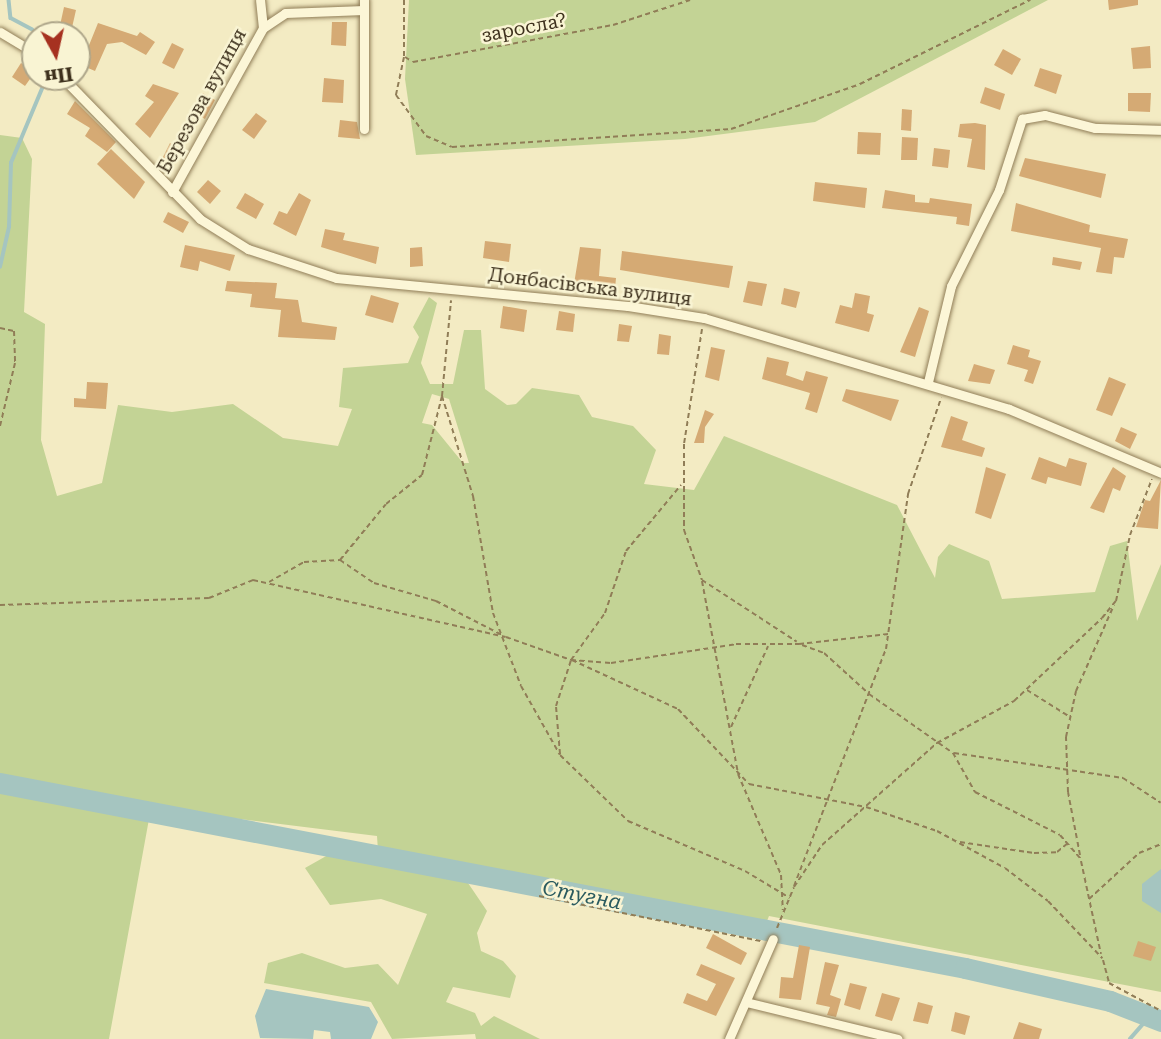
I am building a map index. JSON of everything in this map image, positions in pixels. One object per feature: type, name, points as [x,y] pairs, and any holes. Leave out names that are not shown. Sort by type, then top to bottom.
[{"type":"street","name":"Березова вулиця","points":[[260,0],[262,28]]},
{"type":"street","name":"Березова вулиця","points":[[172,192],[262,28],[285,13],[364,5],[364,129]]},
{"type":"street","points":[[0,32],[21,45]]},
{"type":"street","name":"Донбасівська вулиця","points":[[75,91],[200,219],[248,249],[335,278],[704,318],[945,387],[1082,437],[1158,472]]},
{"type":"street","points":[[928,382],[948,295],[999,190],[1022,120],[1045,115],[1095,128],[1161,130]]},
{"type":"street","points":[[729,1039],[772,943]]},
{"type":"street","points":[[746,1002],[898,1039]]},
{"type":"path","points":[[404,0],[404,57],[396,95],[426,136],[452,147],[731,129],[860,84],[1030,0]]},
{"type":"path","name":"заросла?","points":[[404,57],[414,62],[612,25],[690,0]]},
{"type":"path","points":[[340,560],[386,503],[422,475],[442,397],[452,289]]},
{"type":"path","points":[[704,318],[691,382],[682,485],[684,530],[702,580],[738,774],[781,875],[783,911]]},
{"type":"path","points":[[0,328],[14,331],[15,363],[0,426]]},
{"type":"path","points":[[778,925],[869,694],[888,634],[908,494],[945,387]]},
{"type":"path","points":[[442,397],[473,496],[493,613],[506,637],[521,686],[560,755],[628,821],[745,871],[790,898]]},
{"type":"path","points":[[1158,472],[1130,535],[1116,601],[1085,667],[1070,718],[1067,770],[1088,901],[1109,983],[1161,1011]]},
{"type":"path","points":[[560,755],[556,706],[571,660],[605,613],[626,551],[682,485]]},
{"type":"path","points":[[267,583],[304,562],[340,560],[374,583],[436,601],[506,637]]},
{"type":"path","points":[[0,605],[209,598],[253,580],[321,600],[371,605],[506,637],[571,660],[678,709],[749,784],[804,792],[826,802],[866,807],[956,841],[1005,868],[1048,901],[1102,958]]},
{"type":"path","points":[[702,580],[799,644],[824,653],[869,694],[953,753],[1123,778],[1161,803]]},
{"type":"path","points":[[794,887],[822,845],[937,743],[1026,689],[1116,601]]},
{"type":"path","points":[[571,660],[611,663],[716,646],[799,644],[888,634]]},
{"type":"path","points":[[731,728],[768,644]]},
{"type":"path","points":[[1026,689],[1070,718]]},
{"type":"path","points":[[953,753],[975,792],[1068,844],[1081,859]]},
{"type":"path","points":[[956,841],[1034,853],[1057,852],[1068,844]]},
{"type":"path","points":[[1088,901],[1139,853],[1161,844]]},
{"type":"path","points":[[539,896],[707,927],[772,943]]},
{"type":"green space","points":[[409,0],[1048,0],[815,122],[685,139],[416,155],[405,79]]},
{"type":"green space","points":[[0,135],[22,138],[32,159],[24,312],[45,324],[41,440],[57,496],[102,483],[118,405],[172,412],[233,404],[283,438],[338,446],[352,409],[339,407],[343,368],[408,363],[419,337],[413,327],[429,297],[437,303],[421,363],[430,384],[453,384],[464,330],[481,330],[485,389],[507,405],[516,404],[532,388],[579,395],[592,417],[633,426],[656,450],[644,484],[694,490],[724,436],[897,505],[935,578],[938,557],[949,544],[989,561],[1002,599],[1095,592],[1110,546],[1127,541],[1137,621],[1161,564],[1161,992],[769,916],[765,926],[378,851],[377,836],[151,808],[109,1039],[0,1039]],"holes":[[[432,394],[449,399],[469,463],[463,463],[432,425],[422,423]]]},
{"type":"green space","points":[[328,855],[468,883],[487,911],[477,933],[481,951],[503,961],[516,976],[510,998],[453,987],[446,1002],[475,1013],[481,1026],[494,1016],[540,1039],[476,1039],[475,1034],[392,1039],[371,1002],[264,983],[268,963],[302,953],[345,968],[378,964],[398,985],[427,914],[381,899],[330,905],[305,868]]},
{"type":"water","points":[[1161,869],[1161,913],[1142,901],[1142,884]]},
{"type":"water","points":[[266,989],[369,1007],[378,1022],[371,1039],[331,1039],[330,1032],[314,1030],[313,1039],[260,1038],[255,1016]]},
{"type":"building","points":[[1108,0],[1138,0],[1138,5],[1109,10]]},
{"type":"building","points":[[64,7],[76,10],[74,21],[61,21]]},
{"type":"building","points":[[332,22],[347,22],[346,46],[331,45]]},
{"type":"building","points":[[98,23],[137,36],[140,32],[155,42],[146,55],[122,42],[107,44],[95,71],[91,69],[91,40]]},
{"type":"building","points":[[172,43],[184,49],[174,69],[162,63]]},
{"type":"building","points":[[1150,46],[1151,68],[1133,69],[1131,48]]},
{"type":"building","points":[[1003,49],[1021,59],[1012,75],[994,65]]},
{"type":"building","points":[[21,63],[21,83],[12,77]]},
{"type":"building","points":[[1040,68],[1062,75],[1056,94],[1034,86]]},
{"type":"building","points":[[324,78],[344,80],[343,103],[322,102]]},
{"type":"building","points":[[153,84],[179,93],[150,138],[135,124],[154,102],[145,96]]},
{"type":"building","points":[[985,87],[1005,94],[1000,110],[980,103]]},
{"type":"building","points":[[203,93],[215,100],[205,119],[192,112]]},
{"type":"building","points":[[1128,93],[1151,93],[1150,112],[1128,111]]},
{"type":"building","points":[[75,101],[116,142],[107,152],[85,136],[90,128],[67,114]]},
{"type":"building","points":[[902,109],[912,110],[911,131],[901,130]]},
{"type":"building","points":[[256,113],[267,121],[254,139],[242,130]]},
{"type":"building","points":[[340,120],[357,122],[360,139],[338,137]]},
{"type":"building","points":[[960,124],[986,125],[985,170],[967,167],[972,139],[958,137]]},
{"type":"building","points":[[858,132],[881,133],[880,155],[857,154]]},
{"type":"building","points":[[902,137],[918,138],[917,160],[901,160]]},
{"type":"building","points":[[170,143],[181,149],[173,165],[162,159]]},
{"type":"building","points":[[934,148],[950,150],[948,168],[932,166]]},
{"type":"building","points":[[111,149],[145,182],[134,199],[97,164]]},
{"type":"building","points":[[1025,158],[1106,174],[1101,198],[1019,176]]},
{"type":"building","points":[[208,180],[221,191],[210,204],[197,192]]},
{"type":"building","points":[[815,182],[867,188],[865,208],[813,201]]},
{"type":"building","points":[[885,190],[915,195],[915,202],[929,203],[930,198],[972,204],[969,226],[956,224],[957,217],[882,208]]},
{"type":"building","points":[[245,193],[264,204],[256,219],[236,208]]},
{"type":"building","points":[[299,193],[311,200],[296,236],[273,224],[279,211],[287,214]]},
{"type":"building","points":[[1016,203],[1090,225],[1089,232],[1128,239],[1124,258],[1114,257],[1112,274],[1096,272],[1101,248],[1011,231]]},
{"type":"building","points":[[168,212],[189,222],[183,233],[163,222]]},
{"type":"building","points":[[325,229],[345,233],[343,240],[379,247],[376,264],[321,247]]},
{"type":"building","points":[[485,241],[511,244],[509,262],[483,258]]},
{"type":"building","points":[[185,245],[235,255],[230,271],[200,261],[198,271],[180,267]]},
{"type":"building","points":[[422,247],[423,266],[410,267],[410,248]]},
{"type":"building","points":[[580,247],[601,249],[599,276],[616,278],[615,289],[574,284]]},
{"type":"building","points":[[622,251],[733,266],[729,288],[620,270]]},
{"type":"building","points":[[1053,257],[1082,262],[1080,270],[1052,265]]},
{"type":"building","points":[[227,281],[277,283],[275,298],[298,300],[302,322],[337,327],[335,340],[278,337],[281,310],[250,307],[252,294],[225,291]]},
{"type":"building","points":[[748,281],[767,284],[762,306],[743,302]]},
{"type":"building","points":[[784,288],[800,292],[796,308],[781,304]]},
{"type":"building","points":[[855,293],[870,296],[867,313],[874,315],[869,332],[835,323],[840,305],[852,308]]},
{"type":"building","points":[[371,295],[399,303],[393,323],[365,315]]},
{"type":"building","points":[[503,306],[527,310],[524,332],[500,328]]},
{"type":"building","points":[[919,307],[929,311],[915,357],[900,352]]},
{"type":"building","points":[[559,311],[575,314],[573,332],[556,330]]},
{"type":"building","points":[[619,324],[632,326],[629,342],[617,341]]},
{"type":"building","points":[[659,334],[671,336],[669,355],[657,354]]},
{"type":"building","points":[[1013,345],[1030,350],[1028,357],[1041,361],[1033,384],[1024,381],[1028,370],[1007,364]]},
{"type":"building","points":[[711,347],[725,350],[719,381],[705,377]]},
{"type":"building","points":[[767,357],[789,362],[786,375],[803,381],[806,371],[828,377],[817,413],[805,409],[810,393],[762,379]]},
{"type":"building","points":[[974,364],[995,370],[990,384],[968,381]]},
{"type":"building","points":[[1109,377],[1126,384],[1112,416],[1096,410]]},
{"type":"building","points":[[87,382],[108,383],[106,409],[74,407],[74,398],[86,399]]},
{"type":"building","points":[[846,389],[899,400],[891,421],[842,401]]},
{"type":"building","points":[[705,410],[714,414],[705,427],[704,443],[694,443]]},
{"type":"building","points":[[951,416],[968,422],[962,440],[985,448],[982,457],[941,447]]},
{"type":"building","points":[[1121,427],[1137,434],[1130,449],[1115,441]]},
{"type":"building","points":[[1039,457],[1066,467],[1069,458],[1087,463],[1081,486],[1048,477],[1046,484],[1031,479]]},
{"type":"building","points":[[986,467],[1006,474],[991,519],[975,513]]},
{"type":"building","points":[[1113,467],[1126,476],[1120,491],[1113,488],[1104,513],[1090,508]]},
{"type":"building","points":[[1161,480],[1158,529],[1136,527],[1145,500],[1150,501]]},
{"type":"building","points":[[713,934],[747,953],[741,965],[706,948]]},
{"type":"building","points":[[1138,941],[1156,947],[1151,961],[1133,956]]},
{"type":"building","points":[[799,945],[810,947],[801,1000],[779,998],[781,977],[793,978]]},
{"type":"building","points":[[825,962],[839,965],[830,995],[841,999],[836,1017],[827,1015],[830,1007],[816,1004]]},
{"type":"building","points":[[701,964],[735,978],[716,1016],[683,1003],[687,993],[707,1001],[716,984],[696,975]]},
{"type":"building","points":[[850,983],[867,987],[860,1010],[844,1005]]},
{"type":"building","points":[[882,993],[900,998],[892,1021],[875,1016]]},
{"type":"building","points":[[918,1002],[933,1006],[928,1024],[913,1021]]},
{"type":"building","points":[[955,1012],[970,1016],[965,1035],[951,1031]]},
{"type":"building","points":[[1019,1022],[1042,1029],[1039,1039],[1013,1039]]},
{"type":"waterway","points":[[9,0],[11,18],[21,23]]},
{"type":"waterway","points":[[0,267],[9,227],[11,163],[41,91]]},
{"type":"waterway","name":"Стугна","points":[[0,783],[965,968],[1110,1001],[1161,1021]]},
{"type":"waterway","name":"Стугна","points":[[0,787],[7,788]]},
{"type":"waterway","points":[[1130,1039],[1149,1017]]}]
